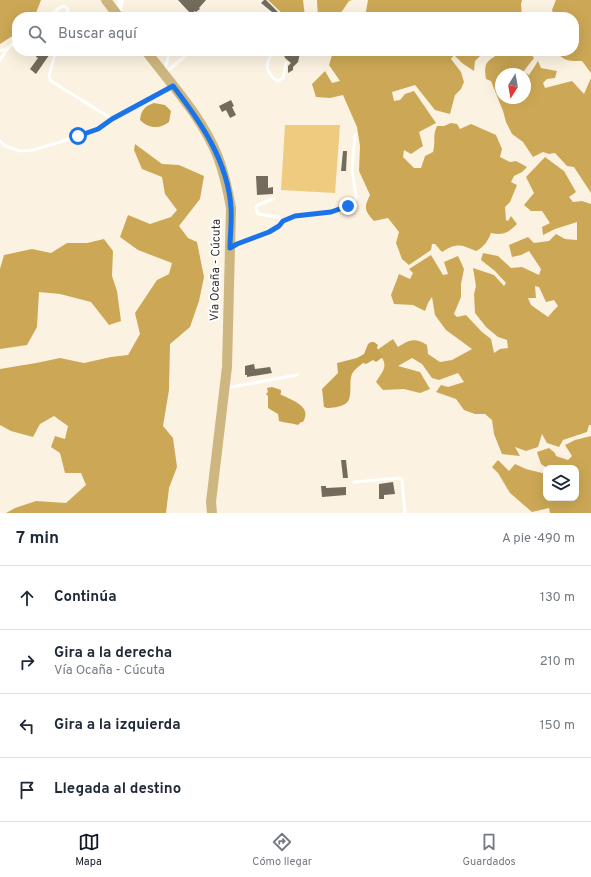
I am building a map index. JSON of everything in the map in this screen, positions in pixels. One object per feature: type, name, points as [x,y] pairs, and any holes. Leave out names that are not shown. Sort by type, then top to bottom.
[{"type":"main road","points":[[106,0],[116,12]]},
{"type":"main road","name":"Vía Ocaña - Cúcuta","points":[[150,56],[193,112],[209,137],[226,183],[231,208],[227,367],[211,502],[212,513]]},
{"type":"street","points":[[120,12],[121,0]]},
{"type":"lane","points":[[54,12],[64,6],[67,7],[68,12]]},
{"type":"lane","points":[[0,51],[12,45]]},
{"type":"lane","points":[[0,60],[8,48]]},
{"type":"lane","points":[[55,56],[49,76],[51,81],[112,119]]},
{"type":"lane","points":[[164,74],[168,56]]},
{"type":"lane","points":[[164,74],[185,56]]},
{"type":"lane","points":[[270,56],[267,63],[267,69],[274,79],[278,81],[283,78],[286,63]]},
{"type":"lane","points":[[0,141],[5,146],[20,151],[33,150],[98,129],[112,119],[173,86]]},
{"type":"lane","points":[[230,248],[269,232],[279,226],[283,221],[295,216],[338,210],[355,202],[356,196],[352,170],[355,134]]},
{"type":"lane","points":[[273,199],[258,205],[256,207],[257,212],[258,214],[278,217],[283,221]]},
{"type":"lane","points":[[224,388],[297,375]]},
{"type":"lane","points":[[354,482],[402,479],[405,513]]},
{"type":"shaded area","points":[[0,0],[41,0],[36,12],[12,12],[12,36],[0,44]]},
{"type":"shaded area","points":[[268,0],[303,0],[304,12],[281,12]]},
{"type":"shaded area","points":[[317,0],[352,0],[349,1],[341,12],[318,12]]},
{"type":"shaded area","points":[[368,0],[522,0],[522,12],[366,12]]},
{"type":"shaded area","points":[[556,0],[591,0],[591,73],[582,61],[568,60],[561,56],[579,56],[579,12],[553,12]]},
{"type":"shaded area","points":[[332,56],[453,56],[451,59],[461,72],[464,82],[461,89],[455,95],[450,114],[435,110],[415,85],[392,92],[394,101],[400,100],[405,94],[414,91],[436,123],[419,132],[423,146],[411,154],[404,150],[403,157],[414,168],[421,168],[425,156],[433,152],[437,126],[444,126],[451,123],[457,124],[460,129],[471,124],[496,135],[502,149],[500,157],[510,162],[516,161],[527,167],[522,172],[514,176],[511,182],[517,185],[510,202],[505,207],[506,220],[508,221],[511,216],[517,224],[506,233],[491,233],[485,244],[476,251],[462,246],[455,246],[442,252],[435,244],[432,244],[431,250],[409,265],[402,259],[396,243],[399,232],[388,218],[374,221],[368,214],[366,206],[370,195],[359,171],[360,146],[357,127],[343,95],[330,98],[316,97],[312,84],[325,71],[332,83],[340,81],[329,65]]},
{"type":"shaded area","points":[[455,56],[480,56],[475,61],[474,71]]},
{"type":"shaded area","points":[[495,56],[532,56],[534,58],[526,68],[495,68],[495,91],[491,81],[486,79],[485,68],[488,62]]},
{"type":"shaded area","points":[[538,61],[541,68],[557,71],[555,78],[547,79],[543,83],[545,88],[572,81],[584,94],[591,78],[591,193],[574,167],[567,166],[555,153],[549,154],[543,152],[533,157],[523,142],[512,134],[506,122],[500,104],[531,104],[531,72]]},
{"type":"shaded area","points":[[154,103],[165,105],[171,111],[169,122],[165,125],[154,127],[146,125],[140,120],[144,109]]},
{"type":"shaded area","points":[[285,125],[340,125],[335,193],[281,190]]},
{"type":"shaded area","points":[[135,144],[162,164],[179,165],[204,176],[200,199],[179,226],[188,238],[197,242],[204,277],[199,301],[190,327],[170,344],[169,390],[163,426],[173,438],[177,467],[169,488],[166,513],[6,513],[15,508],[36,501],[66,503],[86,485],[81,473],[65,473],[60,453],[51,447],[55,436],[65,439],[68,426],[54,416],[40,424],[33,437],[11,431],[0,425],[0,369],[60,358],[84,363],[128,355],[140,334],[135,313],[157,280],[169,274],[172,263],[138,250],[120,237],[128,215],[150,224],[171,217],[177,210],[165,194],[162,177],[142,169],[134,150]]},
{"type":"shaded area","points":[[545,157],[564,171],[576,192],[569,197],[573,202],[582,201],[591,204],[591,425],[589,425],[587,432],[563,440],[559,447],[547,443],[542,434],[538,447],[526,451],[515,447],[520,456],[502,454],[494,434],[492,420],[485,414],[475,414],[464,410],[456,399],[436,392],[441,385],[448,387],[464,382],[458,373],[439,380],[432,378],[422,364],[412,358],[398,366],[420,372],[430,389],[420,393],[404,389],[383,390],[376,382],[384,369],[383,359],[377,350],[393,339],[398,347],[412,340],[419,341],[427,345],[428,354],[440,362],[452,360],[472,349],[446,330],[435,315],[432,297],[425,311],[413,305],[394,304],[391,295],[399,274],[410,279],[413,273],[409,269],[431,255],[443,275],[448,274],[444,262],[458,256],[464,269],[461,284],[461,297],[454,314],[457,317],[466,315],[491,339],[494,353],[500,349],[508,348],[507,340],[498,337],[486,327],[475,313],[474,294],[476,286],[473,268],[494,275],[504,286],[506,283],[495,271],[481,260],[483,253],[498,256],[511,268],[522,267],[539,275],[541,269],[529,251],[512,257],[509,245],[528,237],[534,243],[549,241],[556,234],[565,239],[577,240],[577,222],[555,229],[543,235],[542,227],[550,223],[542,211],[531,211],[524,205],[534,193],[526,177]],"holes":[[[535,286],[539,287],[546,302],[554,300],[558,306],[548,317],[531,305],[528,298],[536,298]]]},
{"type":"shaded area","points":[[104,239],[113,251],[112,276],[117,291],[121,321],[109,325],[91,302],[60,294],[39,292],[37,327],[27,345],[0,349],[0,269],[4,255],[32,249],[51,253],[67,243],[87,243]]},
{"type":"shaded area","points":[[371,342],[378,345],[377,348],[383,357],[376,362],[373,360],[366,364],[363,363],[354,371],[351,378],[348,402],[334,408],[324,407],[322,389],[338,373],[337,363],[357,358],[364,354],[368,344]]},
{"type":"shaded area","points":[[272,387],[281,390],[280,394],[295,401],[303,408],[305,416],[303,422],[298,425],[279,421],[278,414],[268,408],[268,396],[266,394],[268,392],[267,388]]},
{"type":"shaded area","points":[[591,436],[591,513],[550,513],[549,508],[532,512],[510,493],[498,473],[492,467],[498,460],[509,471],[515,464],[526,469],[543,473],[543,501],[579,501],[579,465],[543,465],[541,464],[537,452],[549,448],[555,453],[556,456],[568,460],[572,456],[565,445],[575,440]]},
{"type":"building","points":[[178,0],[206,0],[196,12],[189,12]]},
{"type":"building","points":[[266,0],[278,12],[272,12],[261,3]]},
{"type":"building","points":[[49,56],[36,74],[30,69],[38,58],[36,57]]},
{"type":"building","points":[[284,56],[299,56],[298,62],[293,67],[293,70],[288,73],[288,66],[291,63]]},
{"type":"building","points":[[231,100],[234,106],[232,107],[236,115],[230,118],[226,110],[222,112],[219,106]]},
{"type":"building","points":[[343,151],[347,151],[346,171],[341,171]]},
{"type":"building","points":[[256,176],[268,176],[268,188],[273,187],[273,194],[257,195]]},
{"type":"building","points":[[254,364],[255,369],[270,367],[272,373],[247,377],[247,375],[245,375],[245,366]]},
{"type":"building","points":[[341,460],[346,460],[348,478],[343,478]]},
{"type":"building","points":[[393,482],[395,494],[384,495],[384,499],[379,499],[379,484]]},
{"type":"building","points":[[321,486],[326,486],[326,488],[346,487],[346,495],[322,497]]},
{"type":"route","points":[[78,136],[98,129],[112,119],[173,86],[193,112],[209,137],[218,158],[226,183],[231,208],[230,248],[269,232],[279,226],[283,221],[295,216],[331,212],[348,206]]}]
